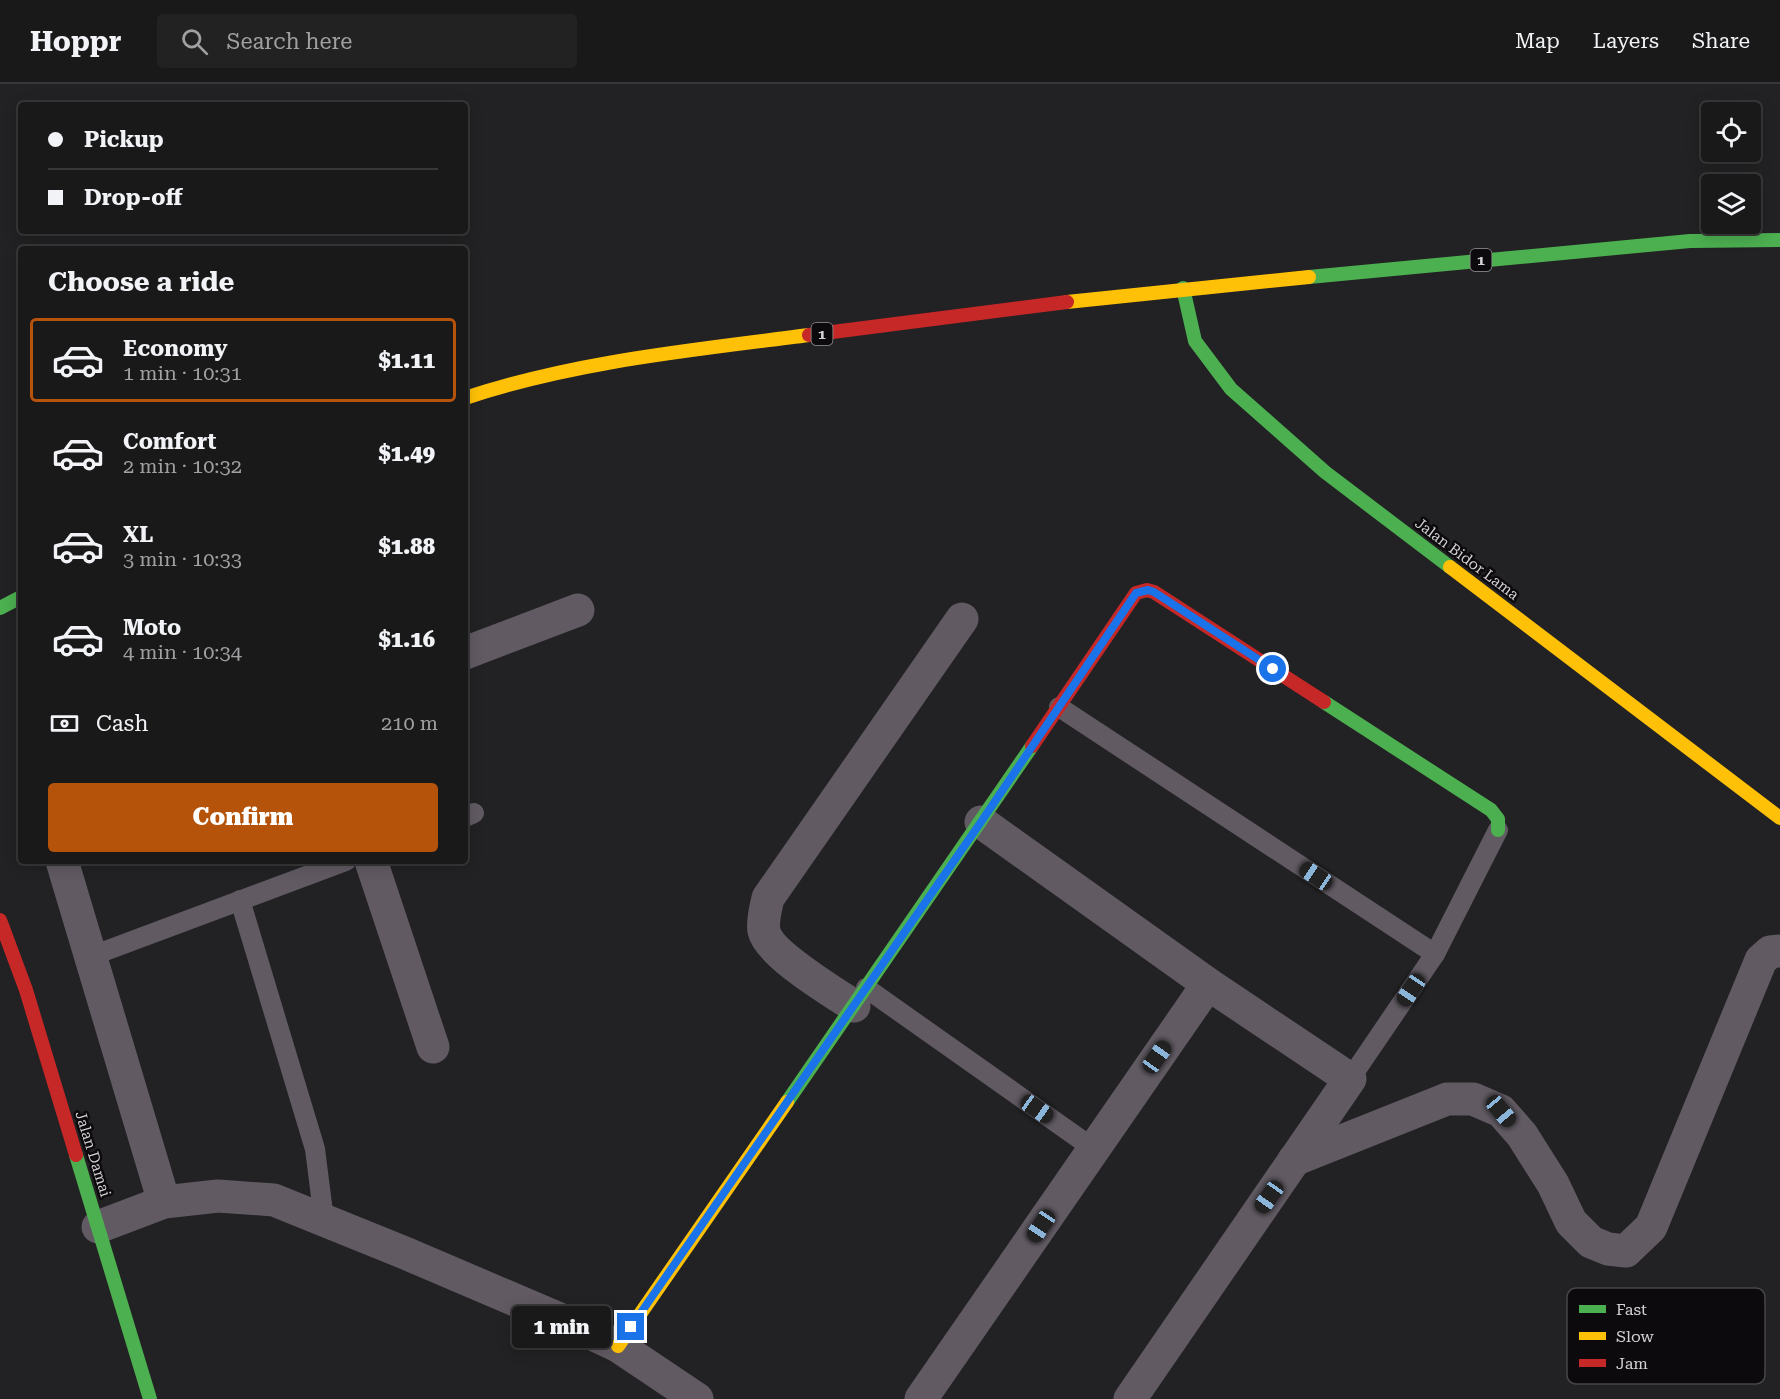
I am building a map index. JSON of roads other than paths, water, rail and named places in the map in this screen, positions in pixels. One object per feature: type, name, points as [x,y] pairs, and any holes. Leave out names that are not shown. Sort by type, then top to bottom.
[{"type":"main road","name":"1","points":[[468,397],[510,383],[658,354],[1033,305],[1183,288],[1690,241],[1780,240]]},
{"type":"main road","name":"Jalan Bidor Lama","points":[[1183,288],[1195,341],[1231,389],[1325,472],[1780,818]]},
{"type":"main road","points":[[618,1346],[981,822],[1136,593],[1148,590],[1491,810],[1498,819],[1498,830]]},
{"type":"main road","points":[[0,608],[18,599]]},
{"type":"main road","name":"Jalan Damai","points":[[0,920],[26,990],[150,1399]]},
{"type":"street","points":[[468,652],[578,610]]},
{"type":"street","points":[[860,997],[782,956],[764,932],[764,916],[768,898],[962,619]]},
{"type":"street","points":[[981,822],[1208,984],[1350,1079],[1130,1399]]},
{"type":"street","points":[[63,864],[164,1202]]},
{"type":"street","points":[[372,864],[433,1047]]},
{"type":"street","points":[[1294,1160],[1447,1099],[1473,1099],[1501,1111],[1522,1136],[1553,1184],[1571,1222],[1591,1242],[1608,1249],[1626,1251],[1652,1227],[1761,960],[1770,952],[1780,951]]},
{"type":"street","points":[[921,1399],[1208,984]]},
{"type":"street","points":[[98,1227],[164,1202],[218,1196],[274,1200],[405,1252],[618,1346],[697,1399]]},
{"type":"lane","points":[[1059,707],[1435,954]]},
{"type":"lane","points":[[1350,1079],[1435,954],[1498,830]]},
{"type":"lane","points":[[89,957],[337,864]]},
{"type":"lane","points":[[240,900],[315,1149],[324,1220]]},
{"type":"lane","points":[[860,997],[1094,1149]]}]
